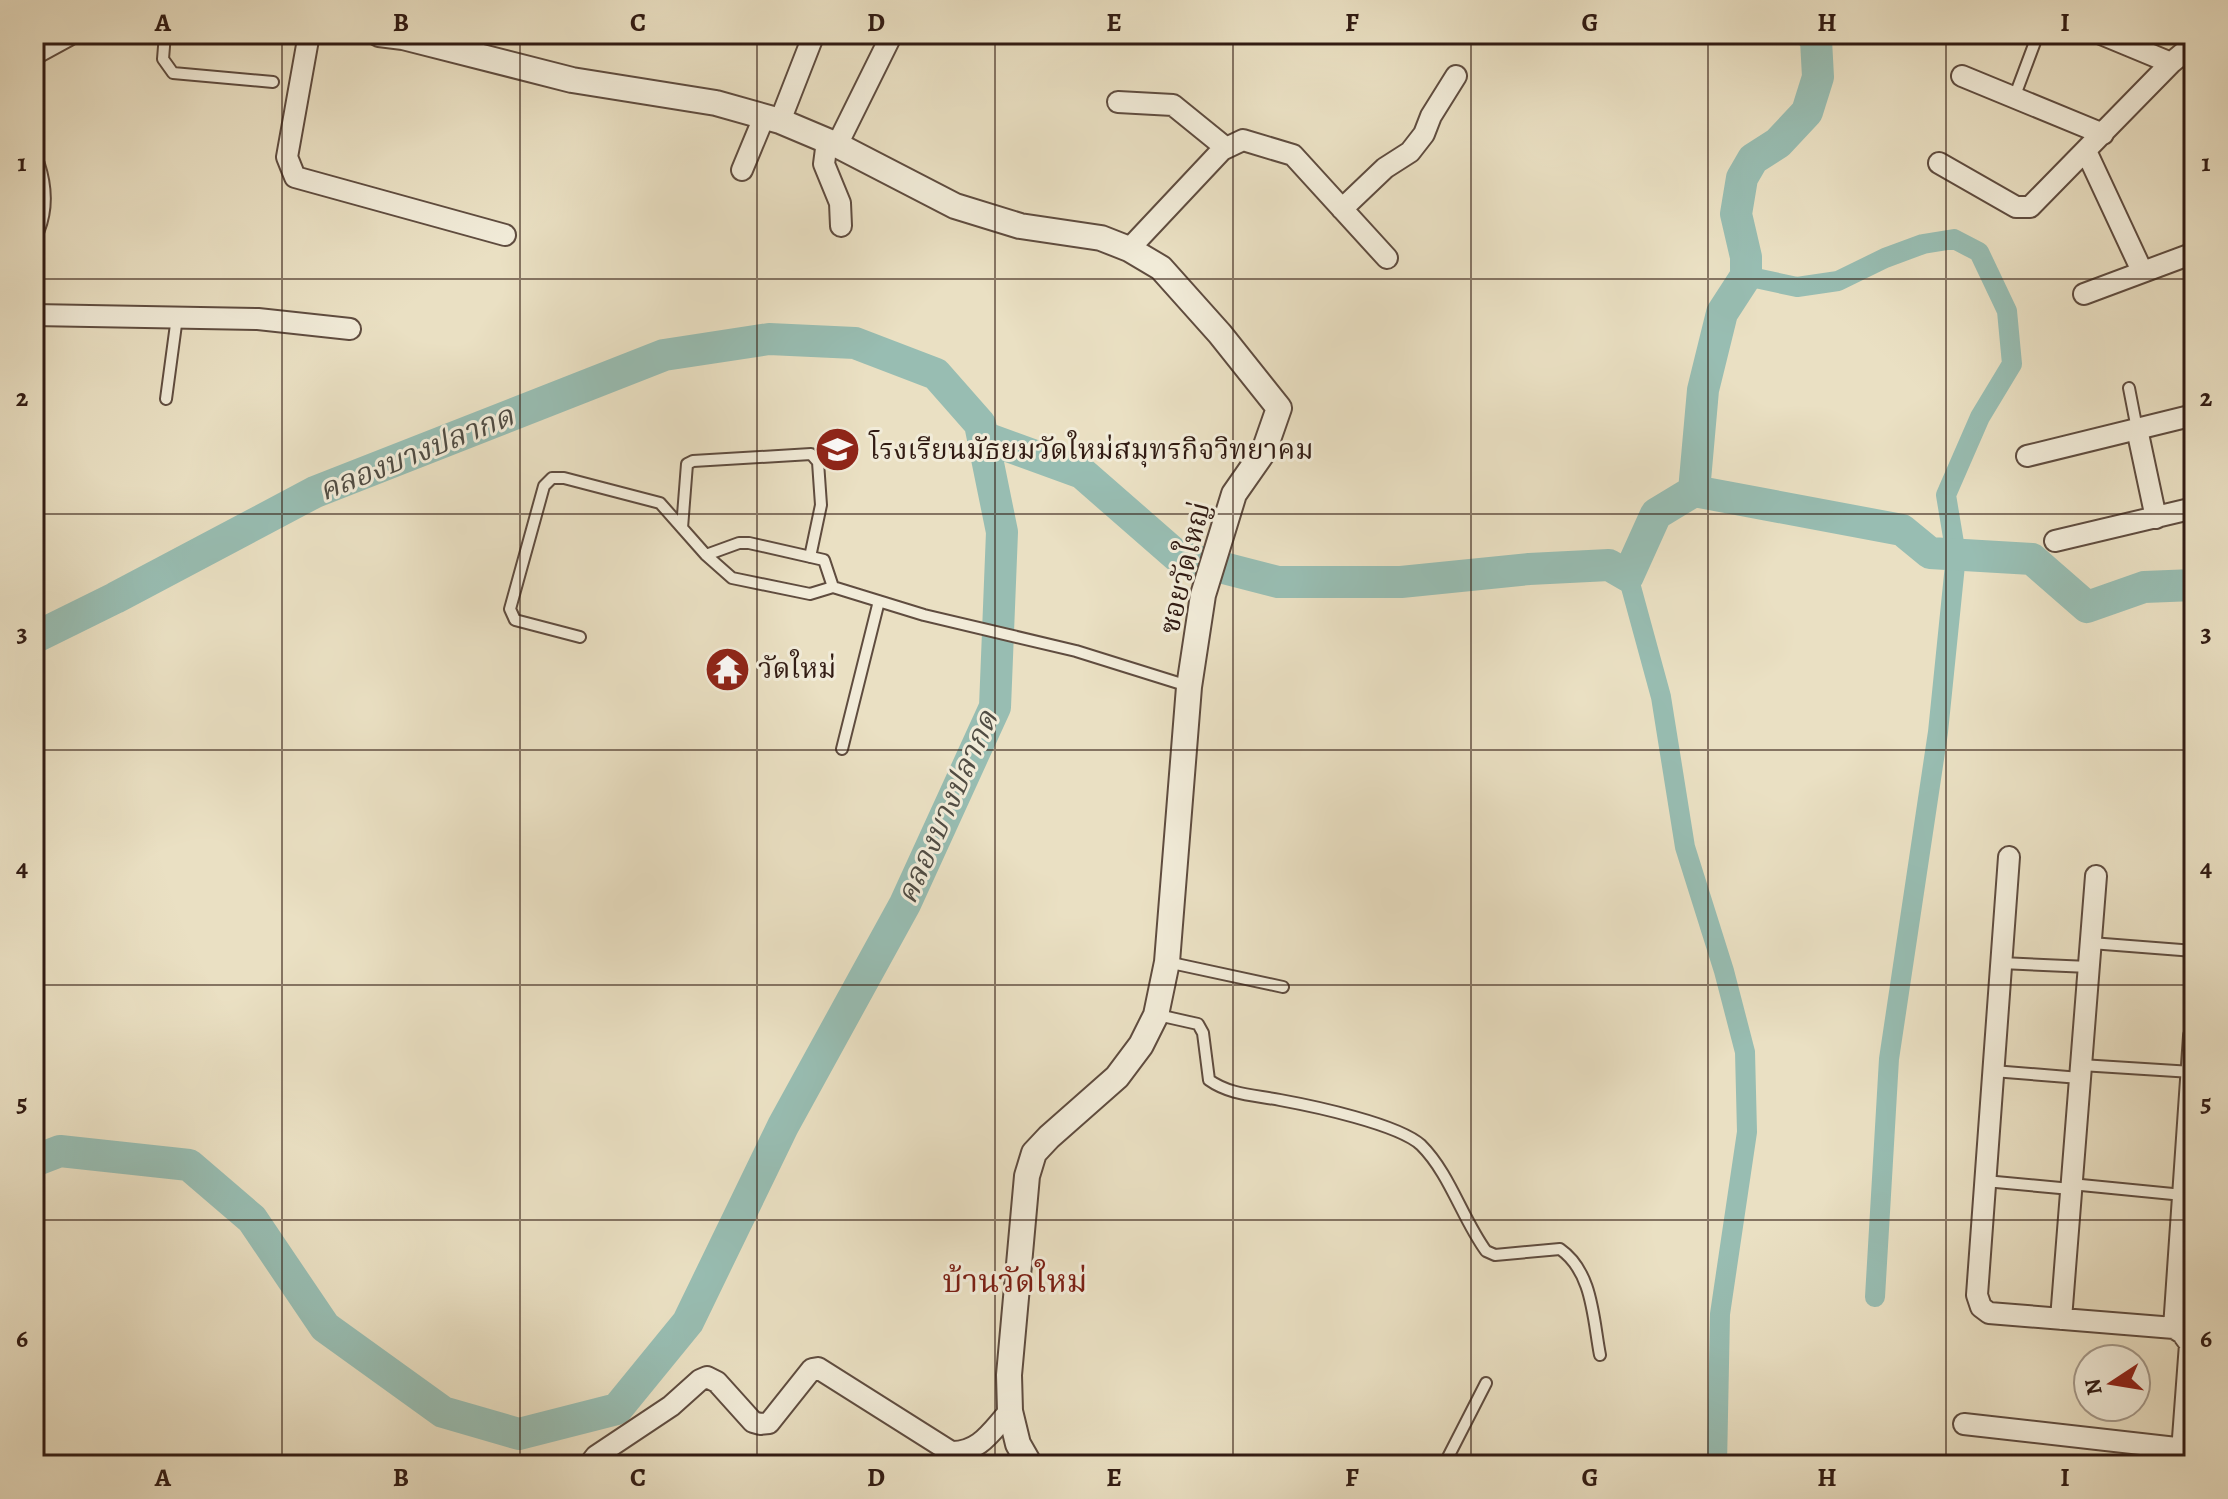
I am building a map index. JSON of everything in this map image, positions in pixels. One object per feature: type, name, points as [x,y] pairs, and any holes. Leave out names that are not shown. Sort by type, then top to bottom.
[{"type":"street","points":[[34,52],[67,34]]},
{"type":"street","points":[[309,34],[287,157],[295,177],[505,235]]},
{"type":"street","points":[[742,170],[772,119],[814,34]]},
{"type":"street","points":[[841,226],[840,203],[824,164],[832,143],[892,34]]},
{"type":"street","points":[[2101,34],[2185,55]]},
{"type":"street","name":"ซอยวัดใหญ่","points":[[388,35],[572,80],[637,93],[716,103],[772,119],[832,143],[955,206],[1020,226],[1101,238],[1129,249],[1161,268],[1250,369],[1279,408],[1264,451],[1234,494],[1203,595],[1189,687],[1167,962],[1156,1015],[1141,1045],[1117,1077],[1034,1153],[1027,1176],[1009,1375],[1010,1411],[1018,1444],[1030,1465]]},
{"type":"street","points":[[1939,163],[2016,207],[2033,205],[2185,55]]},
{"type":"street","points":[[1342,209],[1385,168],[1410,152],[1424,134],[1431,116],[1456,76]]},
{"type":"street","points":[[1962,76],[2103,134]]},
{"type":"street","points":[[1118,102],[1173,105],[1226,148]]},
{"type":"street","points":[[1129,249],[1226,148],[1243,140],[1293,155],[1387,258]]},
{"type":"street","points":[[2086,151],[2142,271]]},
{"type":"street","points":[[34,165],[40,183],[38,219],[34,229]]},
{"type":"street","points":[[2084,294],[2194,253]]},
{"type":"street","points":[[34,315],[258,319],[350,329]]},
{"type":"street","points":[[2027,456],[2194,415]]},
{"type":"street","points":[[2137,429],[2156,518]]},
{"type":"street","points":[[2055,541],[2194,508]]},
{"type":"street","points":[[1964,1424],[2186,1455],[2190,1344],[2182,1333],[2174,1328],[1989,1313],[1981,1307],[1977,1295],[2009,857]]},
{"type":"street","points":[[2061,1319],[2096,876]]},
{"type":"street","points":[[2174,1328],[2194,1036]]},
{"type":"street","points":[[589,1465],[596,1456],[671,1406],[707,1377],[717,1382],[753,1422],[760,1424],[769,1423],[812,1369],[818,1368],[951,1452],[966,1452],[978,1445],[1010,1411]]},
{"type":"lane","points":[[165,34],[163,59],[173,73],[273,82]]},
{"type":"lane","points":[[2014,98],[2038,34]]},
{"type":"lane","points":[[166,399],[177,317]]},
{"type":"lane","points":[[2129,388],[2137,429]]},
{"type":"lane","points":[[682,528],[687,464],[693,461],[811,454],[818,462],[821,505],[810,557]]},
{"type":"lane","points":[[580,637],[515,620],[510,609],[544,486],[552,478],[564,478],[660,503],[706,555],[732,578],[810,594],[833,587],[924,615],[1076,651],[1189,687]]},
{"type":"lane","points":[[706,555],[739,543],[749,543],[824,560],[833,587]]},
{"type":"lane","points":[[842,749],[879,601]]},
{"type":"lane","points":[[2091,943],[2194,951]]},
{"type":"lane","points":[[1167,962],[1283,987]]},
{"type":"lane","points":[[2001,963],[2089,967]]},
{"type":"lane","points":[[1156,1015],[1198,1024],[1203,1033],[1209,1080],[1218,1086],[1244,1095],[1282,1100],[1375,1123],[1414,1140],[1435,1163],[1486,1251],[1495,1255],[1560,1249],[1569,1255],[1585,1278],[1600,1355]]},
{"type":"lane","points":[[1993,1071],[2192,1072]]},
{"type":"lane","points":[[1985,1181],[2183,1195]]},
{"type":"lane","points":[[1444,1465],[1486,1383]]},
{"type":"waterway","points":[[1694,491],[1703,390],[1722,313],[1746,276],[1746,257],[1736,214],[1742,178],[1753,159],[1778,143],[1807,112],[1818,77],[1816,40],[1811,34]]},
{"type":"waterway","points":[[1746,276],[1797,287],[1838,281],[1923,244],[1954,239],[1979,252],[2007,311],[2012,364],[1980,417],[1946,495],[1956,555],[1938,732],[1889,1059],[1875,1297]]},
{"type":"waterway","name":"คลองบางปลากด","points":[[34,638],[315,492],[664,355],[769,339],[855,343],[936,374],[980,424],[1002,532],[995,707],[905,904],[783,1126],[688,1322],[617,1409],[519,1434],[443,1412],[325,1327],[252,1219],[189,1165],[60,1151],[34,1161]]},
{"type":"waterway","points":[[983,437],[1082,473],[1177,556],[1278,582],[1401,582],[1529,569],[1609,565],[1628,576],[1656,514],[1694,491],[1902,530],[1930,553],[2032,559],[2087,607],[2144,587],[2194,585]]},
{"type":"waterway","points":[[1628,576],[1661,697],[1685,847],[1724,971],[1745,1052],[1747,1132],[1720,1314],[1717,1465]]},
{"type":"place","name":"โรงเรียนมัธยมวัดใหม่สมุทรกิจวิทยาคม","points":[[838,450]]},
{"type":"place","name":"วัดใหม่","points":[[727,669]]},
{"type":"district","name":"บ้านวัดใหม่","points":[[1015,1281]]}]
